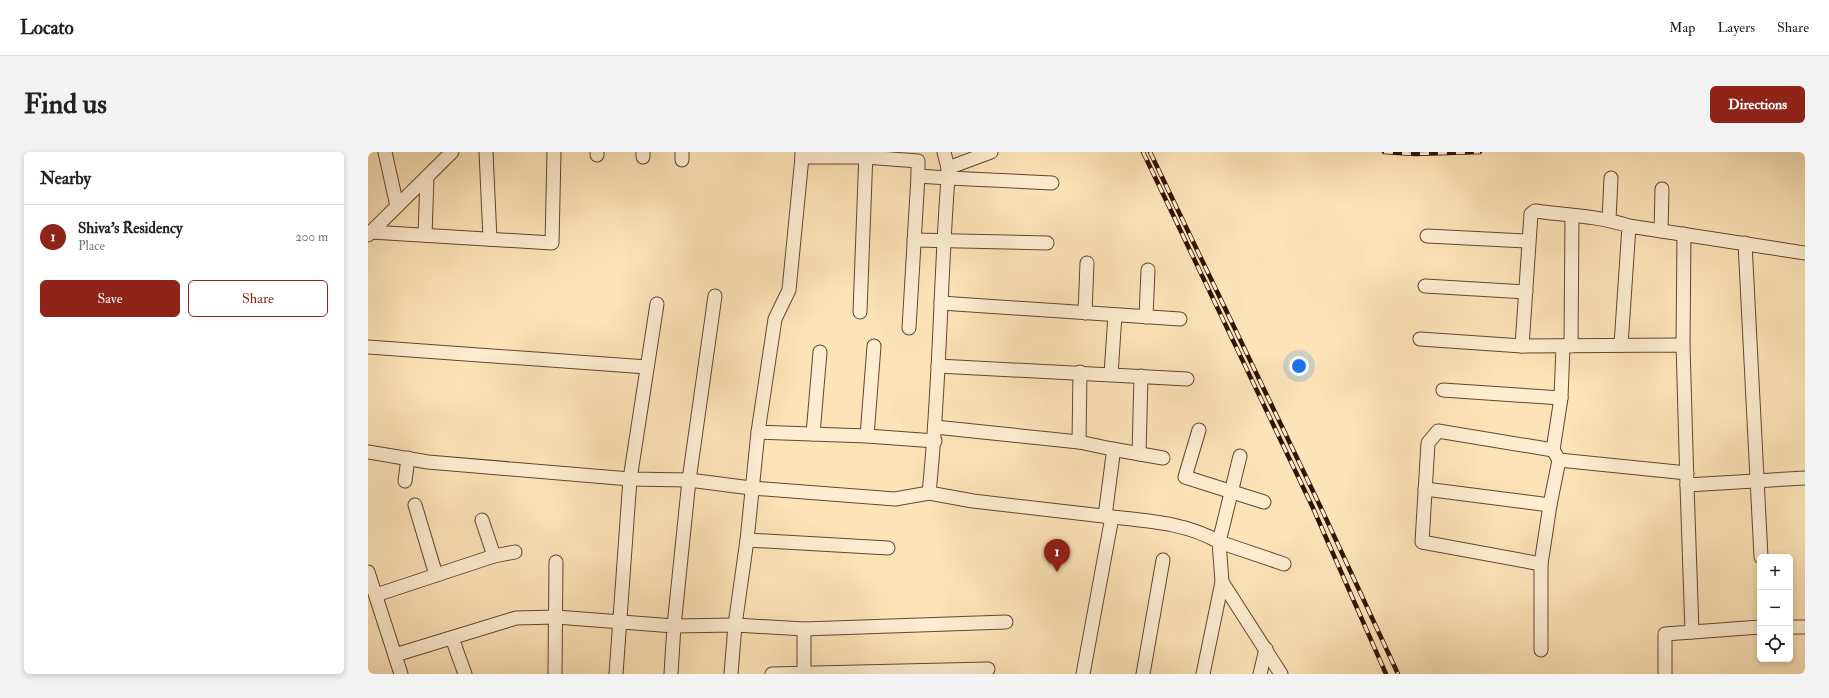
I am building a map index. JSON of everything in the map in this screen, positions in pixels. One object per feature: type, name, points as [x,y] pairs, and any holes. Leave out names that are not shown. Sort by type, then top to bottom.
[{"type":"street","points":[[385,152],[397,206]]},
{"type":"street","points":[[369,233],[452,152]]},
{"type":"street","points":[[486,152],[490,239]]},
{"type":"street","points":[[369,233],[552,243],[554,152]]},
{"type":"street","points":[[930,493],[935,441],[943,240],[948,173],[944,152]]},
{"type":"street","points":[[948,173],[991,152]]},
{"type":"street","points":[[732,674],[735,626],[747,540],[751,488],[758,432],[775,318],[789,290],[802,155],[919,156],[909,328]]},
{"type":"street","points":[[860,312],[865,155]]},
{"type":"street","points":[[918,176],[948,173],[1052,183]]},
{"type":"street","points":[[425,235],[427,177]]},
{"type":"street","points":[[1609,219],[1611,178]]},
{"type":"street","points":[[1661,231],[1662,189]]},
{"type":"street","points":[[1522,346],[1528,241],[1531,214],[1535,211],[1609,219],[1629,226],[1745,243],[1805,254]]},
{"type":"street","points":[[1541,650],[1541,564],[1556,455],[1567,346],[1572,216]]},
{"type":"street","points":[[1621,345],[1629,226]]},
{"type":"street","points":[[1684,234],[1683,345],[1692,632]]},
{"type":"street","points":[[1427,236],[1528,241]]},
{"type":"street","points":[[914,240],[1047,243]]},
{"type":"street","points":[[1745,243],[1761,554]]},
{"type":"street","points":[[1085,313],[1087,263]]},
{"type":"street","points":[[1146,317],[1148,270]]},
{"type":"street","points":[[1425,286],[1526,292]]},
{"type":"street","points":[[671,674],[674,626],[689,480],[715,296]]},
{"type":"street","points":[[940,303],[1180,319]]},
{"type":"street","points":[[616,674],[630,479],[657,304]]},
{"type":"street","points":[[1111,374],[1115,315]]},
{"type":"street","points":[[1420,339],[1522,346],[1683,345]]},
{"type":"street","points":[[867,436],[874,346]]},
{"type":"street","points":[[368,347],[647,367]]},
{"type":"street","points":[[812,434],[820,352]]},
{"type":"street","points":[[938,366],[1187,378]]},
{"type":"street","points":[[1079,442],[1080,372]]},
{"type":"street","points":[[1138,454],[1142,376]]},
{"type":"street","points":[[1443,390],[1561,398]]},
{"type":"street","points":[[935,427],[1079,442],[1162,458]]},
{"type":"street","points":[[1199,430],[1185,477],[1264,502]]},
{"type":"street","points":[[1541,564],[1422,542],[1428,443],[1438,431],[1556,455],[1687,479],[1757,481],[1805,478]]},
{"type":"street","points":[[758,432],[867,436],[935,441]]},
{"type":"street","points":[[1083,674],[1108,516],[1113,455],[1112,449]]},
{"type":"street","points":[[368,452],[428,462],[630,479],[689,480],[751,488],[895,499],[930,493],[973,501],[1168,523],[1284,564]]},
{"type":"street","points":[[1203,674],[1222,582],[1219,542],[1240,456]]},
{"type":"street","points":[[404,481],[408,458]]},
{"type":"street","points":[[1425,489],[1550,505]]},
{"type":"street","points":[[415,505],[436,575]]},
{"type":"street","points":[[482,520],[494,556]]},
{"type":"street","points":[[747,540],[888,548]]},
{"type":"street","points":[[376,595],[494,556],[515,552]]},
{"type":"street","points":[[1143,674],[1163,560]]},
{"type":"street","points":[[556,562],[556,674]]},
{"type":"street","points":[[368,572],[400,674]]},
{"type":"street","points":[[1222,582],[1281,674]]},
{"type":"street","points":[[395,655],[516,618],[556,617],[674,626],[735,626],[804,629],[1006,622]]},
{"type":"street","points":[[1665,674],[1665,634],[1757,627]]},
{"type":"street","points":[[1793,627],[1805,627]]},
{"type":"street","points":[[804,629],[804,674]]},
{"type":"street","points":[[452,638],[465,674]]},
{"type":"street","points":[[1260,674],[1266,649]]},
{"type":"street","points":[[772,674],[988,669]]},
{"type":"railway","points":[[1143,152],[1313,508],[1386,674]]},
{"type":"railway","points":[[1150,152],[1322,510],[1398,674]]},
{"type":"railway","points":[[1384,152],[1415,154],[1480,152]]},
{"type":"place","name":"Shiva's Residency","points":[[1057,572]]}]
